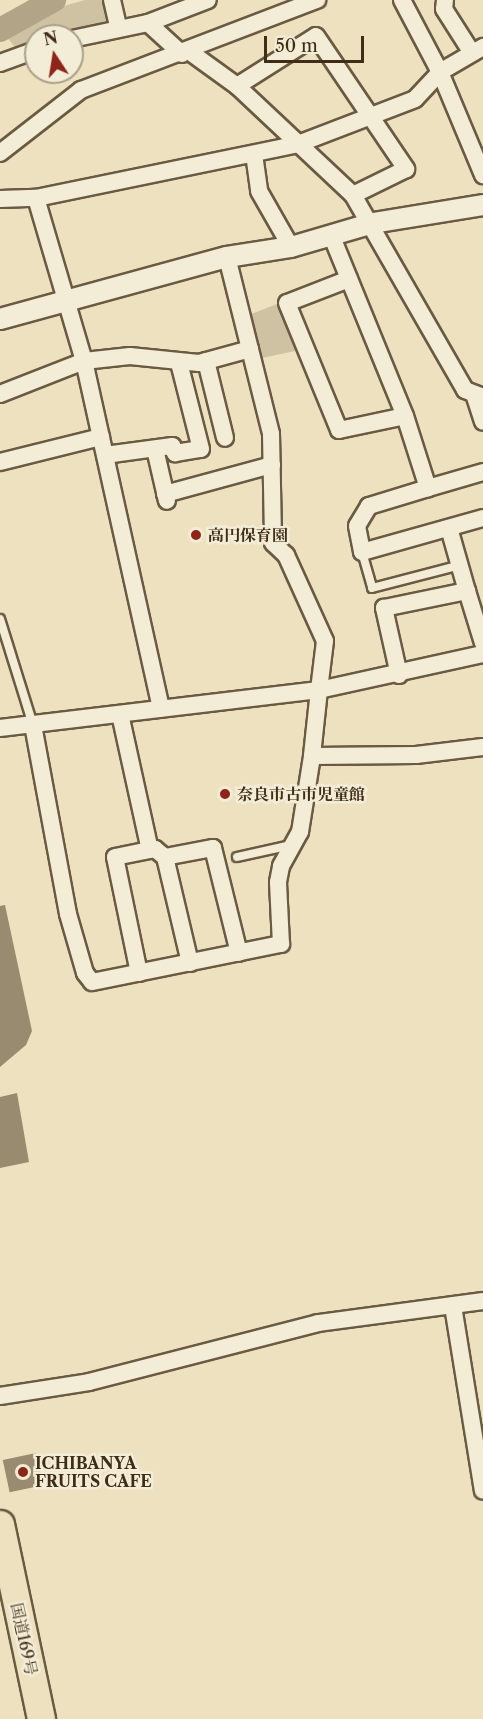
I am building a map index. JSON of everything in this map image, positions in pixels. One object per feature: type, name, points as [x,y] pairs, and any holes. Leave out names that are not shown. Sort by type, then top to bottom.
[{"type":"highway","name":"国道169号","points":[[0,1524],[41,1719]]},
{"type":"street","points":[[112,0],[118,26]]},
{"type":"street","points":[[84,36],[118,26],[148,23],[208,0]]},
{"type":"street","points":[[0,153],[81,90],[186,53],[317,0]]},
{"type":"street","points":[[402,0],[440,72],[483,175]]},
{"type":"street","points":[[0,199],[36,198],[298,144],[415,99],[440,72],[477,50],[444,9],[445,0]]},
{"type":"street","points":[[148,23],[186,53],[237,86],[353,195],[373,223],[465,390],[478,395],[483,422]]},
{"type":"street","points":[[237,86],[316,36],[373,116],[406,169],[353,195]]},
{"type":"street","points":[[0,63],[24,54]]},
{"type":"street","points":[[254,153],[259,190],[291,247]]},
{"type":"street","points":[[36,198],[84,362],[161,709]]},
{"type":"street","points":[[0,320],[66,298],[227,257],[291,247],[332,237],[373,223],[483,205]]},
{"type":"street","points":[[332,237],[405,416],[428,488]]},
{"type":"street","points":[[33,725],[68,914],[85,973],[92,982],[280,944],[275,901],[281,866],[300,832],[312,756],[325,641],[286,555],[273,543],[271,434],[227,257]]},
{"type":"street","points":[[348,279],[287,303],[339,430],[405,416]]},
{"type":"street","points":[[0,394],[84,362],[129,356],[179,363],[206,361],[250,349]]},
{"type":"street","points":[[206,361],[225,438]]},
{"type":"street","points":[[105,455],[172,446],[175,453],[201,449],[179,363]]},
{"type":"street","points":[[0,462],[101,437]]},
{"type":"street","points":[[155,448],[166,497],[272,465]]},
{"type":"street","points":[[483,472],[369,506],[357,526],[362,552],[483,518]]},
{"type":"street","points":[[449,528],[483,642]]},
{"type":"street","points":[[399,675],[384,608],[467,591]]},
{"type":"street","points":[[0,728],[319,690],[399,675],[483,654]]},
{"type":"street","points":[[120,714],[190,963]]},
{"type":"street","points":[[312,756],[416,755],[483,747]]},
{"type":"street","points":[[139,973],[115,857],[213,848],[239,953]]},
{"type":"street","points":[[0,1396],[90,1382],[308,1325],[483,1301]]},
{"type":"street","points":[[453,1306],[483,1491]]},
{"type":"lane","points":[[362,552],[372,588],[461,565]]},
{"type":"lane","points":[[0,619],[33,725]]},
{"type":"lane","points":[[237,857],[291,845]]},
{"type":"shaded area","points":[[85,0],[106,0],[111,19],[84,28],[84,24],[25,24],[46,11]]},
{"type":"shaded area","points":[[24,25],[24,49],[18,51],[6,36]]},
{"type":"shaded area","points":[[277,304],[300,350],[262,358],[249,315]]},
{"type":"building","points":[[5,905],[32,1031],[26,1045],[0,1067],[0,906]]},
{"type":"building","points":[[17,1093],[29,1162],[0,1168],[0,1097]]},
{"type":"building","name":"ICHIBANYA FRUITS CAFE","points":[[36,1453],[43,1485],[10,1492],[3,1460]]},
{"type":"waterway","points":[[0,30],[54,0]]},
{"type":"place","name":"高円保育園","points":[[196,535]]},
{"type":"place","name":"奈良市古市児童館","points":[[225,794]]},
{"type":"place","name":"ICHIBANYA FRUITS CAFE","points":[[23,1472]]}]
